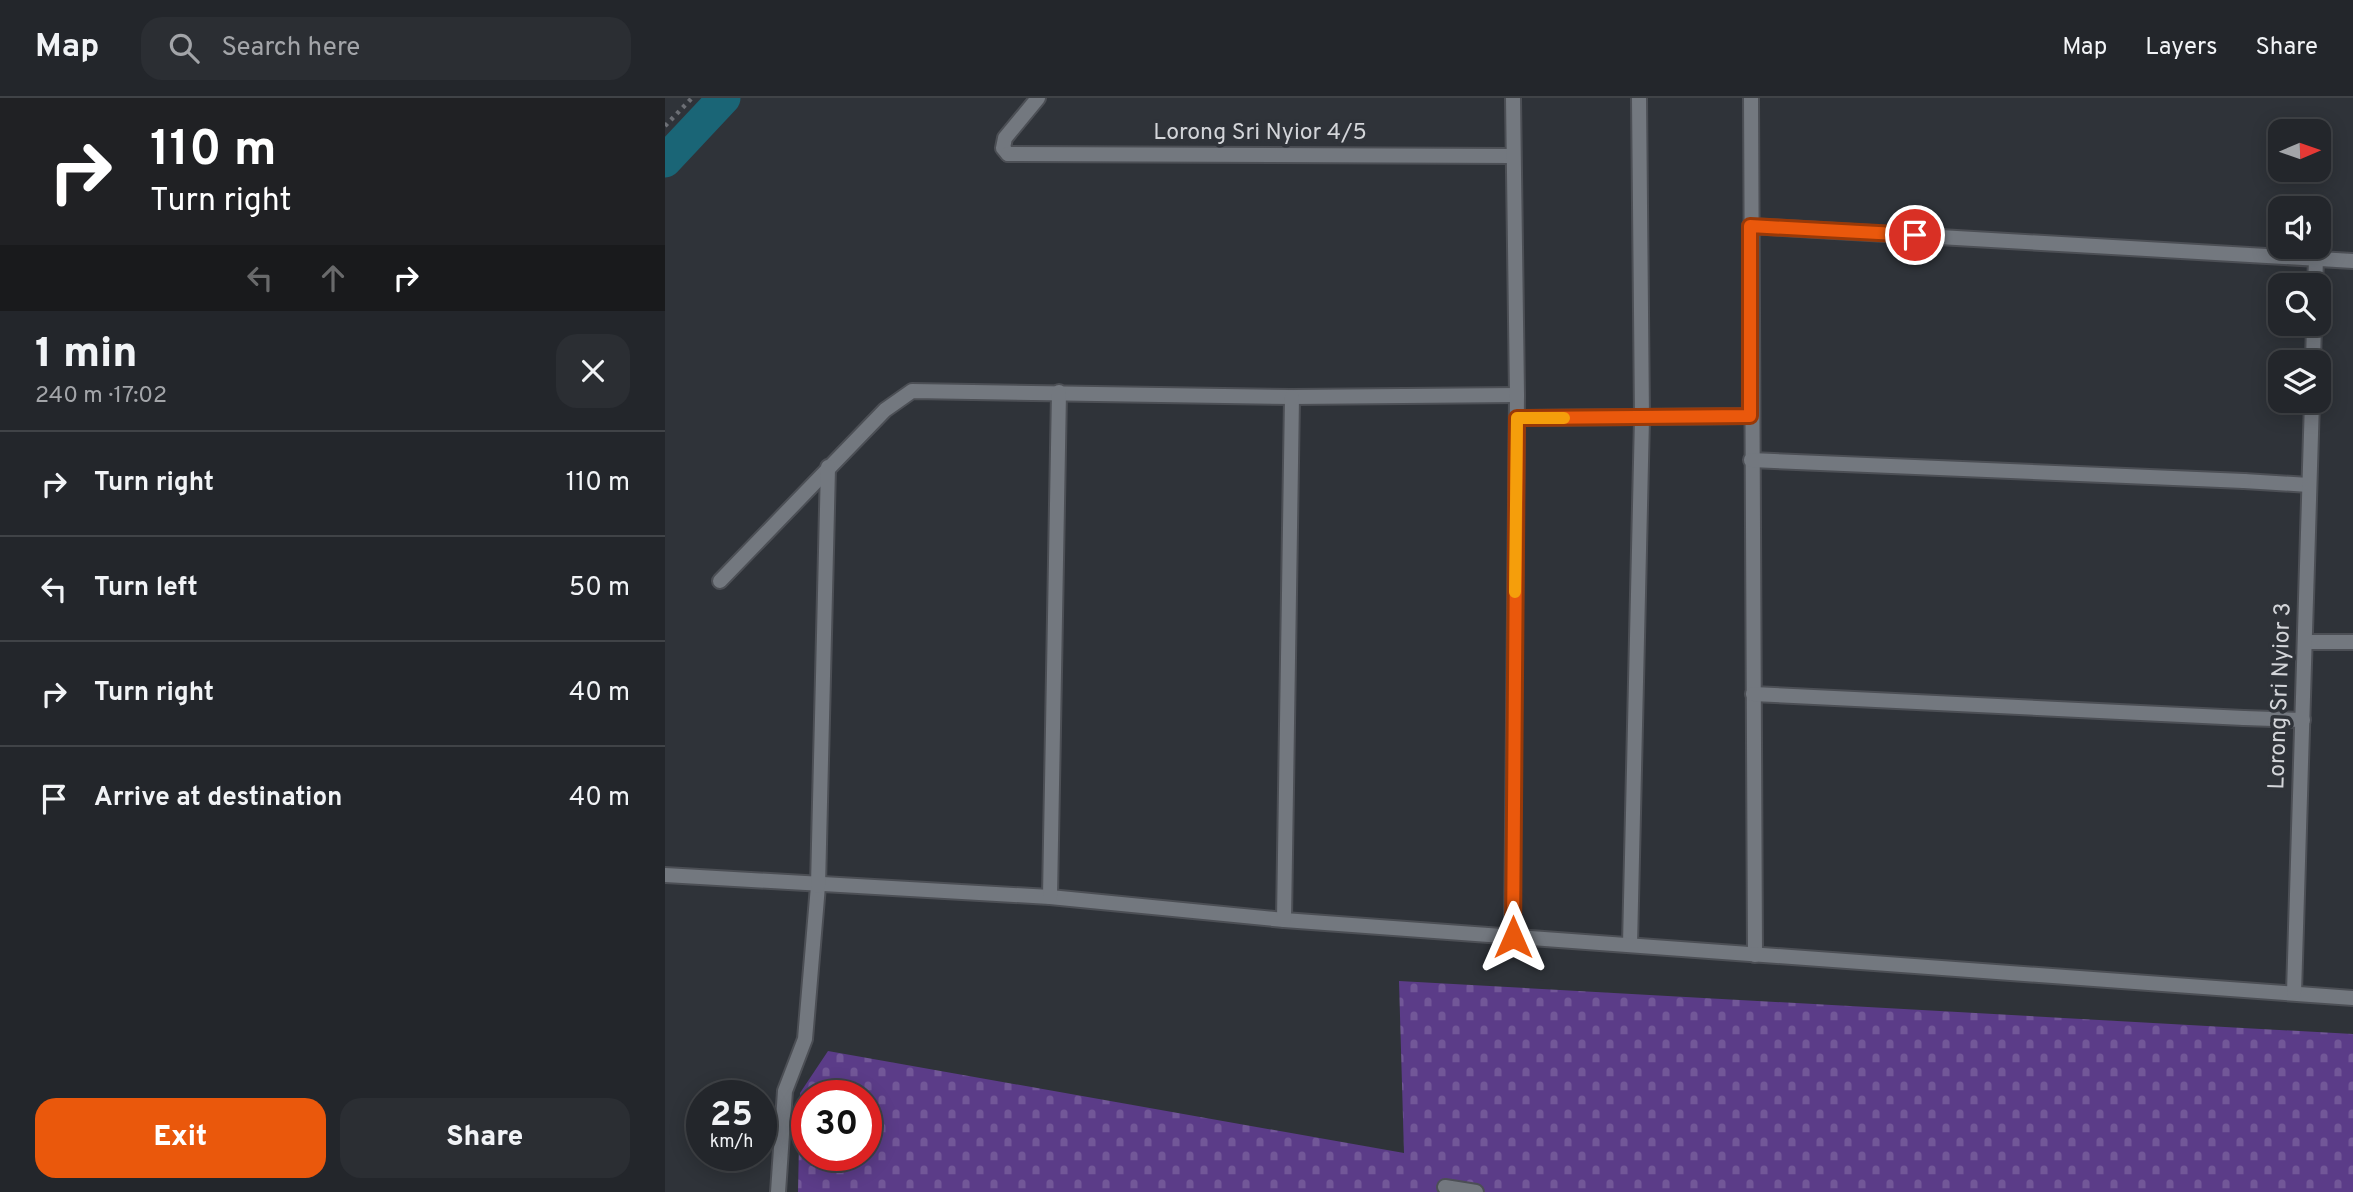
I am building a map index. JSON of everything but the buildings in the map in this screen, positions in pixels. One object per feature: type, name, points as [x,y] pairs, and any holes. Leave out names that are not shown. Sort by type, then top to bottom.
[{"type":"street","name":"Lorong Sri Nyior 4/5","points":[[1038,98],[1005,138],[1003,148],[1008,154],[1513,156]]},
{"type":"street","points":[[1513,98],[1517,395],[1513,937]]},
{"type":"street","points":[[1630,945],[1642,418],[1639,98]]},
{"type":"street","points":[[1751,98],[1750,416],[1755,955]]},
{"type":"street","points":[[1750,226],[2353,261]]},
{"type":"street","points":[[2315,273],[2316,260]]},
{"type":"street","points":[[720,581],[885,410],[912,391],[1292,397],[1517,395]]},
{"type":"street","points":[[1050,897],[1059,393]]},
{"type":"street","points":[[1284,920],[1292,397]]},
{"type":"street","name":"Lorong Sri Nyior 3","points":[[2294,993],[2312,413]]},
{"type":"street","points":[[1517,418],[1750,416]]},
{"type":"street","points":[[1751,460],[2309,485]]},
{"type":"street","points":[[778,1192],[785,1091],[805,1039],[818,886],[828,467]]},
{"type":"street","points":[[2305,642],[2353,642]]},
{"type":"street","points":[[1753,694],[2303,720]]},
{"type":"street","points":[[665,875],[818,886],[1050,897],[1284,920],[2353,998]]},
{"type":"street","points":[[1445,1187],[1476,1192]]},
{"type":"path","points":[[665,126],[692,98]]},
{"type":"green space","points":[[1399,981],[2353,1034],[2353,1192],[798,1192],[798,1171],[882,1171],[882,1080],[809,1080],[828,1051],[1404,1153]]},
{"type":"waterway","points":[[665,161],[724,98]]},
{"type":"slow traffic","points":[[1515,592],[1517,418],[1564,418]]},
{"type":"route","points":[[1513,937],[1517,418],[1750,416],[1750,226],[1915,235]]}]
